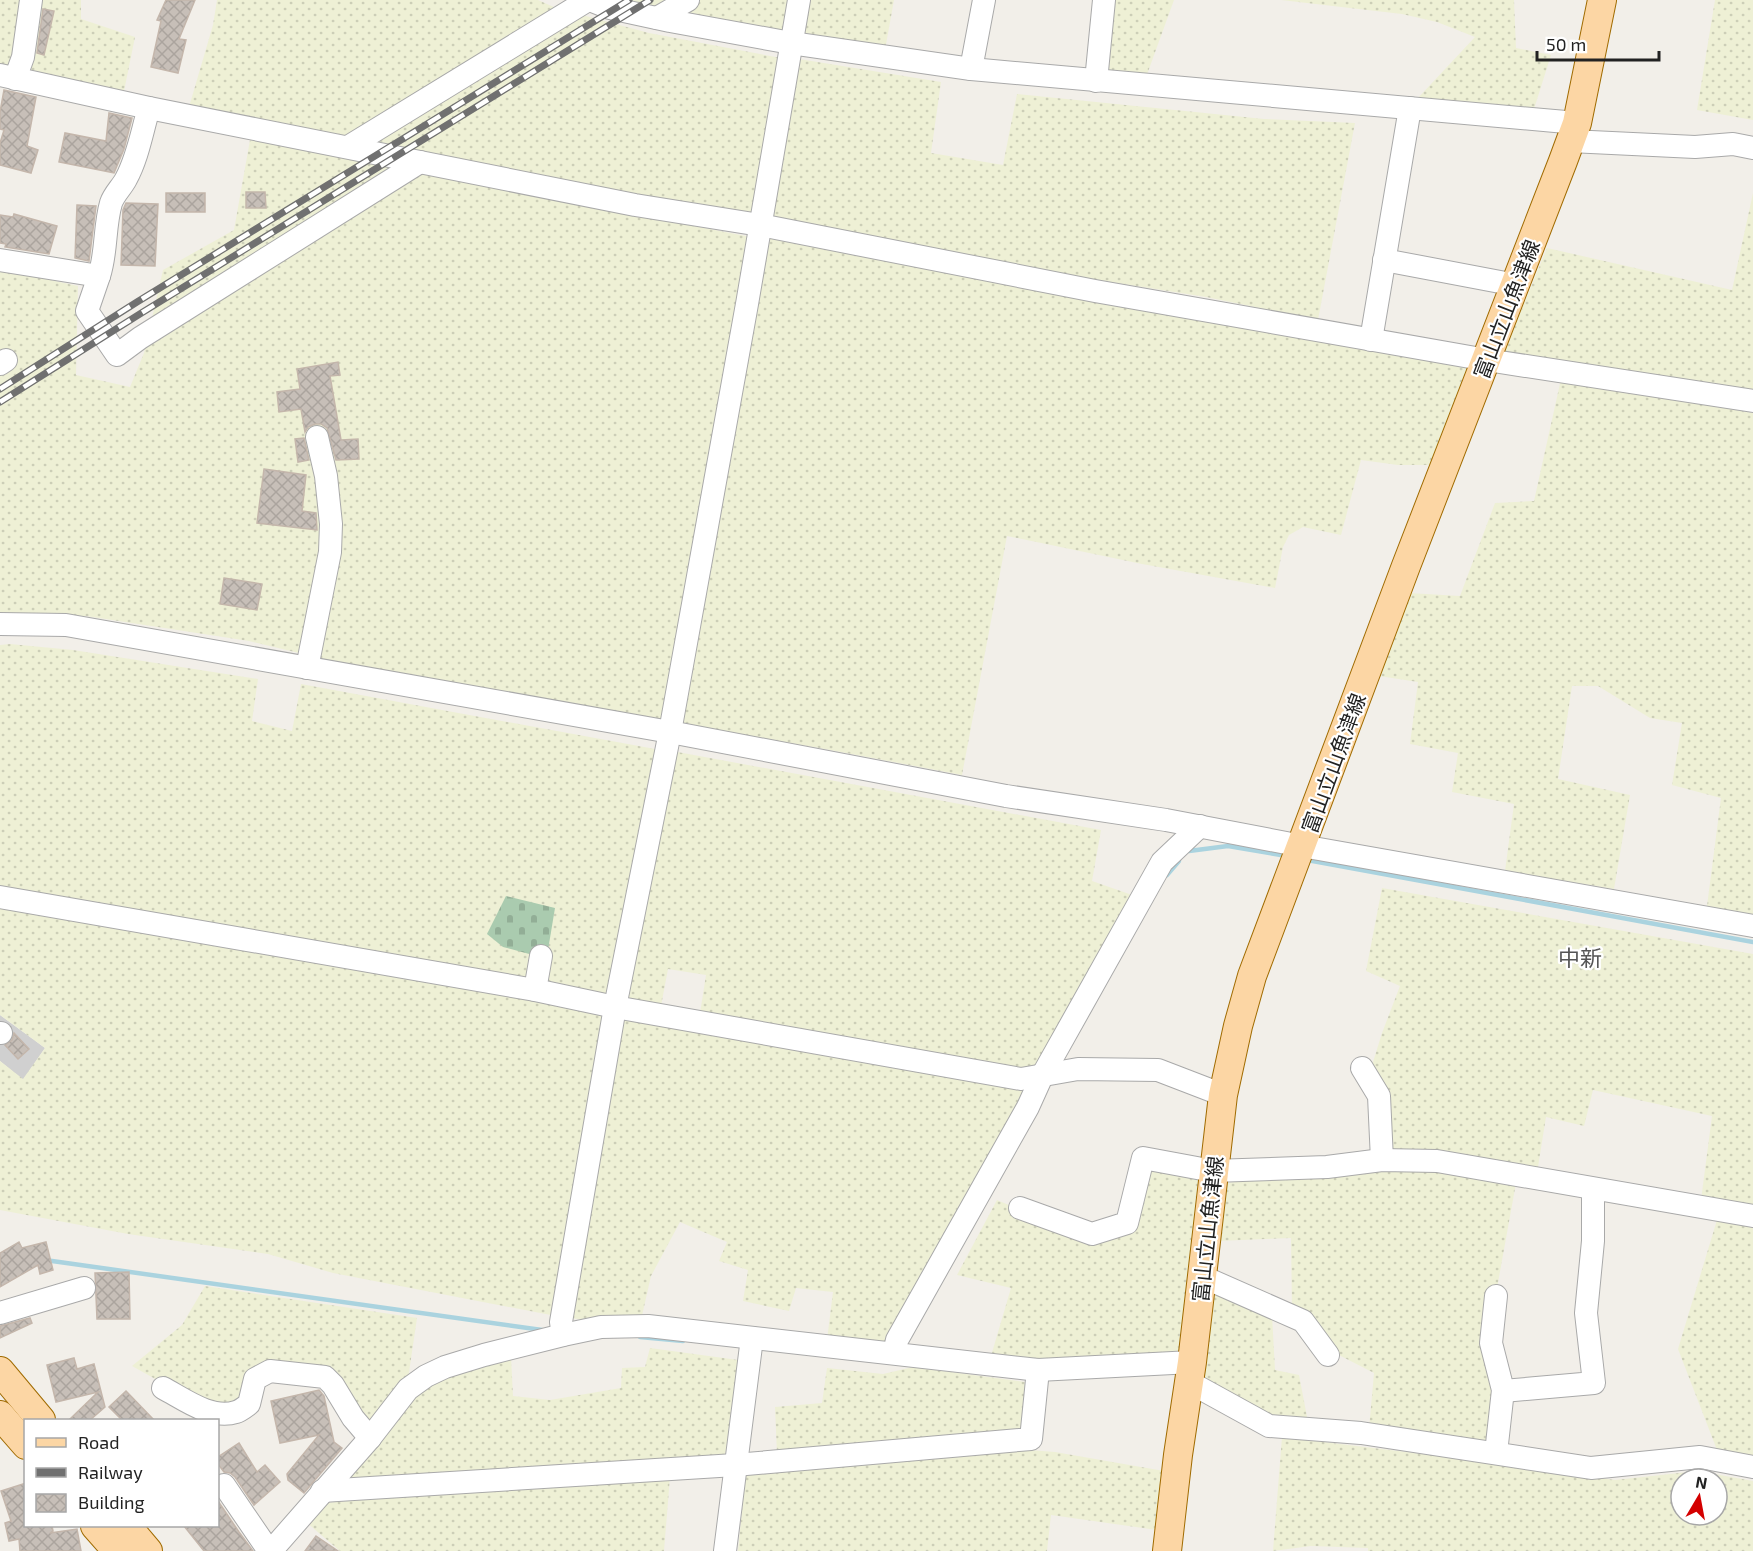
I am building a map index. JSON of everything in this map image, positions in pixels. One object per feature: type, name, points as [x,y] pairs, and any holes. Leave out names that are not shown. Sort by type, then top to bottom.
[{"type":"main road","name":"富山立山魚津線","points":[[1167,1551],[1178,1455],[1191,1372],[1222,1095],[1252,976],[1406,566],[1573,132],[1602,0]]},
{"type":"main road","points":[[0,1371],[40,1419]]},
{"type":"main road","points":[[0,1415],[24,1443]]},
{"type":"main road","points":[[96,1527],[117,1551]]},
{"type":"main road","points":[[128,1527],[148,1551]]},
{"type":"street","points":[[31,0],[22,57],[8,77],[149,108],[635,205],[760,225],[1095,291],[1487,360],[1753,401]]},
{"type":"street","points":[[348,147],[589,0],[610,8],[791,44],[971,69],[1410,108],[1695,147],[1733,144],[1753,148]]},
{"type":"street","points":[[657,18],[688,0]]},
{"type":"street","points":[[563,1335],[561,1322],[615,1007],[670,732],[799,0]]},
{"type":"street","points":[[971,69],[984,0]]},
{"type":"street","points":[[1096,81],[1104,0]]},
{"type":"street","points":[[149,108],[127,178],[112,200],[106,223],[103,264],[87,311],[117,355],[140,338],[420,162]]},
{"type":"street","points":[[1371,340],[1410,108]]},
{"type":"street","points":[[0,260],[99,276]]},
{"type":"street","points":[[1384,260],[1516,285]]},
{"type":"street","points":[[307,668],[330,552],[331,524],[326,476],[317,437]]},
{"type":"street","points":[[0,624],[66,625],[670,732],[1006,796],[1200,826],[1753,926]]},
{"type":"street","points":[[894,1353],[897,1341],[1162,862],[1200,826]]},
{"type":"street","points":[[0,897],[535,990],[615,1007],[1021,1079],[1078,1069],[1158,1070],[1222,1095]]},
{"type":"street","points":[[535,990],[541,956]]},
{"type":"street","points":[[1362,1068],[1379,1096],[1382,1160]]},
{"type":"street","points":[[1020,1208],[1092,1234],[1127,1223],[1143,1158],[1213,1171],[1327,1167],[1382,1160],[1437,1161],[1593,1190],[1753,1216]]},
{"type":"street","points":[[1503,1391],[1594,1383],[1586,1313],[1593,1241],[1593,1190]]},
{"type":"street","points":[[1201,1276],[1303,1321],[1328,1355]]},
{"type":"street","points":[[0,1313],[84,1288]]},
{"type":"street","points":[[1496,1296],[1491,1343],[1503,1391],[1496,1453]]},
{"type":"street","points":[[224,1485],[270,1551],[370,1438],[408,1389],[426,1376],[445,1367],[484,1355],[563,1335],[602,1328],[648,1326],[1038,1370],[1191,1372],[1269,1426],[1362,1433],[1591,1468],[1700,1457],[1753,1467]]},
{"type":"street","points":[[725,1551],[752,1338]]},
{"type":"street","points":[[322,1491],[735,1464],[1031,1439],[1038,1370]]},
{"type":"street","points":[[163,1388],[195,1406],[216,1413],[236,1412],[249,1404],[255,1379],[270,1371],[325,1377],[333,1385],[353,1418],[370,1438]]},
{"type":"shaded area","points":[[0,1015],[45,1048],[23,1080],[0,1061]]},
{"type":"green space","points":[[0,0],[81,0],[81,19],[135,37],[123,96],[0,67]]},
{"type":"green space","points":[[217,0],[538,0],[556,8],[649,33],[781,58],[753,219],[189,107],[213,25]]},
{"type":"green space","points":[[611,0],[793,0],[787,35]]},
{"type":"green space","points":[[808,0],[894,0],[885,50],[806,37],[802,33]]},
{"type":"green space","points":[[1110,0],[1174,0],[1145,80],[1111,76],[1105,64]]},
{"type":"green space","points":[[1281,0],[1514,0],[1516,48],[1551,55],[1534,109],[1417,99],[1475,37],[1437,22],[1402,14]]},
{"type":"green space","points":[[1715,0],[1753,0],[1753,120],[1697,110]]},
{"type":"green space","points":[[799,59],[941,82],[931,153],[1003,165],[1017,94],[1264,119],[1355,123],[1318,320],[1206,297],[1048,272],[775,221],[769,214]]},
{"type":"green space","points":[[250,140],[751,237],[663,722],[320,658],[249,641],[86,616],[0,617],[0,269],[78,286],[76,375],[130,387],[144,353],[163,270],[234,230]]},
{"type":"green space","points":[[1753,193],[1753,393],[1504,352],[1547,248],[1732,290]]},
{"type":"green space","points":[[775,235],[1467,367],[1431,465],[1398,465],[1361,460],[1341,535],[1303,527],[1289,535],[1283,547],[1275,588],[1007,536],[962,775],[677,723],[764,240]]},
{"type":"green space","points":[[1561,379],[1753,413],[1753,915],[1707,906],[1721,798],[1672,785],[1682,723],[1650,718],[1598,686],[1572,686],[1558,779],[1630,795],[1614,889],[1505,871],[1514,804],[1452,792],[1458,753],[1410,744],[1418,682],[1379,676],[1409,593],[1460,596],[1495,503],[1534,501]]},
{"type":"green space","points":[[0,645],[73,650],[258,679],[252,721],[292,731],[301,684],[655,749],[609,999],[542,985],[533,955],[530,984],[0,887]]},
{"type":"green space","points":[[672,751],[1101,830],[1092,881],[1135,896],[1041,1065],[1027,1074],[700,1013],[706,975],[668,969],[661,1006],[624,1001]]},
{"type":"green space","points":[[1382,888],[1753,954],[1753,1209],[1701,1200],[1712,1116],[1593,1090],[1584,1126],[1546,1117],[1537,1173],[1388,1152],[1369,1075],[1400,986],[1366,971]]},
{"type":"green space","points":[[506,896],[555,908],[547,956],[533,955],[503,947],[487,934]]},
{"type":"green space","points":[[0,903],[609,1011],[556,1316],[333,1273],[268,1254],[128,1234],[0,1210],[0,1061],[23,1079],[45,1048],[0,1015]]},
{"type":"green space","points":[[625,1015],[1026,1089],[889,1345],[827,1340],[833,1292],[796,1288],[789,1311],[743,1301],[748,1270],[719,1261],[727,1242],[680,1222],[651,1276],[641,1320],[571,1318]]},
{"type":"green space","points":[[1149,1166],[1200,1177],[1179,1355],[1066,1360],[991,1356],[1011,1288],[957,1275],[997,1200],[1094,1241],[1129,1232]]},
{"type":"green space","points":[[1444,1166],[1516,1183],[1488,1338],[1493,1385],[1487,1448],[1369,1429],[1374,1373],[1333,1352],[1292,1309],[1291,1238],[1217,1241],[1225,1183],[1384,1167]]},
{"type":"green space","points":[[1717,1220],[1753,1226],[1753,1457],[1717,1450],[1678,1349]]},
{"type":"green space","points":[[205,1286],[417,1318],[408,1379],[368,1424],[344,1389],[258,1368],[240,1405],[218,1408],[175,1390],[132,1366],[182,1325]]},
{"type":"green space","points":[[1209,1291],[1272,1315],[1275,1370],[1299,1375],[1308,1422],[1271,1420],[1201,1379]]},
{"type":"green space","points":[[650,1348],[738,1360],[725,1457],[339,1486],[401,1409],[436,1377],[511,1357],[513,1396],[550,1400],[621,1388],[622,1368],[645,1367]]},
{"type":"green space","points":[[913,1367],[1025,1382],[1022,1429],[777,1454],[775,1407],[822,1403],[827,1368],[883,1374]]},
{"type":"green space","points":[[1282,1437],[1514,1465],[1615,1480],[1669,1474],[1669,1527],[1729,1527],[1729,1477],[1753,1481],[1753,1551],[1368,1551],[1368,1548],[1311,1546],[1273,1551]]},
{"type":"green space","points":[[1016,1449],[1055,1452],[1164,1471],[1157,1530],[1051,1515],[1047,1551],[738,1551],[746,1470]]},
{"type":"green space","points":[[670,1477],[664,1551],[340,1551],[306,1522],[323,1503]]},
{"type":"building","points":[[166,0],[195,0],[179,39],[186,40],[178,73],[151,67],[161,21],[157,20]]},
{"type":"building","points":[[43,9],[54,11],[44,55],[37,53]]},
{"type":"building","points":[[4,90],[36,97],[27,146],[38,150],[31,173],[0,165],[0,143],[4,130],[0,129],[0,112]]},
{"type":"building","points":[[109,113],[132,118],[124,149],[114,173],[59,162],[65,133],[106,141]]},
{"type":"building","points":[[246,192],[265,192],[266,208],[246,208]]},
{"type":"building","points":[[166,193],[205,193],[205,212],[166,212]]},
{"type":"building","points":[[126,203],[158,204],[155,266],[121,265],[123,210]]},
{"type":"building","points":[[77,205],[96,206],[89,261],[75,258]]},
{"type":"building","points":[[14,214],[57,226],[49,254],[5,247],[6,244],[0,243],[0,215],[13,217]]},
{"type":"building","points":[[338,362],[340,375],[330,376],[341,440],[358,439],[359,459],[336,460],[327,428],[321,424],[315,424],[308,427],[305,432],[301,409],[279,412],[277,392],[300,389],[297,369]]},
{"type":"building","points":[[304,438],[309,460],[298,462],[295,439]]},
{"type":"building","points":[[264,469],[306,475],[302,511],[316,513],[317,530],[257,523]]},
{"type":"building","points":[[224,578],[262,584],[257,610],[220,604]]},
{"type":"building","points":[[14,1033],[29,1049],[18,1059],[5,1045],[12,1040]]},
{"type":"building","points":[[19,1242],[22,1248],[46,1242],[53,1270],[40,1274],[38,1265],[0,1287],[0,1253]]},
{"type":"building","points":[[129,1272],[130,1319],[97,1319],[95,1273]]},
{"type":"building","points":[[30,1318],[32,1323],[0,1338],[0,1326]]},
{"type":"building","points":[[74,1358],[77,1369],[94,1364],[105,1407],[91,1419],[70,1419],[98,1392],[56,1402],[47,1365]]},
{"type":"building","points":[[319,1390],[324,1396],[334,1442],[342,1448],[304,1493],[288,1480],[287,1474],[319,1435],[280,1443],[271,1401]]},
{"type":"building","points":[[126,1391],[153,1419],[121,1419],[109,1407]]},
{"type":"building","points":[[239,1443],[257,1472],[265,1465],[280,1482],[254,1505],[235,1477],[224,1472],[219,1465],[219,1456]]},
{"type":"building","points":[[24,1484],[24,1527],[52,1527],[53,1531],[50,1533],[77,1529],[81,1551],[20,1551],[19,1539],[9,1541],[5,1523],[11,1521],[1,1491]]},
{"type":"building","points":[[219,1502],[253,1551],[204,1551],[185,1527],[219,1527]]},
{"type":"building","points":[[316,1536],[338,1551],[305,1551]]},
{"type":"waterway","points":[[1189,851],[1228,846],[1287,856]]},
{"type":"waterway","points":[[1307,860],[1753,942]]},
{"type":"waterway","points":[[1167,875],[1179,861]]},
{"type":"waterway","points":[[45,1260],[542,1330]]},
{"type":"waterway","points":[[640,1337],[683,1341]]},
{"type":"railway","points":[[0,389],[137,302],[629,0]]},
{"type":"railway","points":[[0,402],[650,0]]},
{"type":"district","name":"中新","points":[[1580,957]]}]
